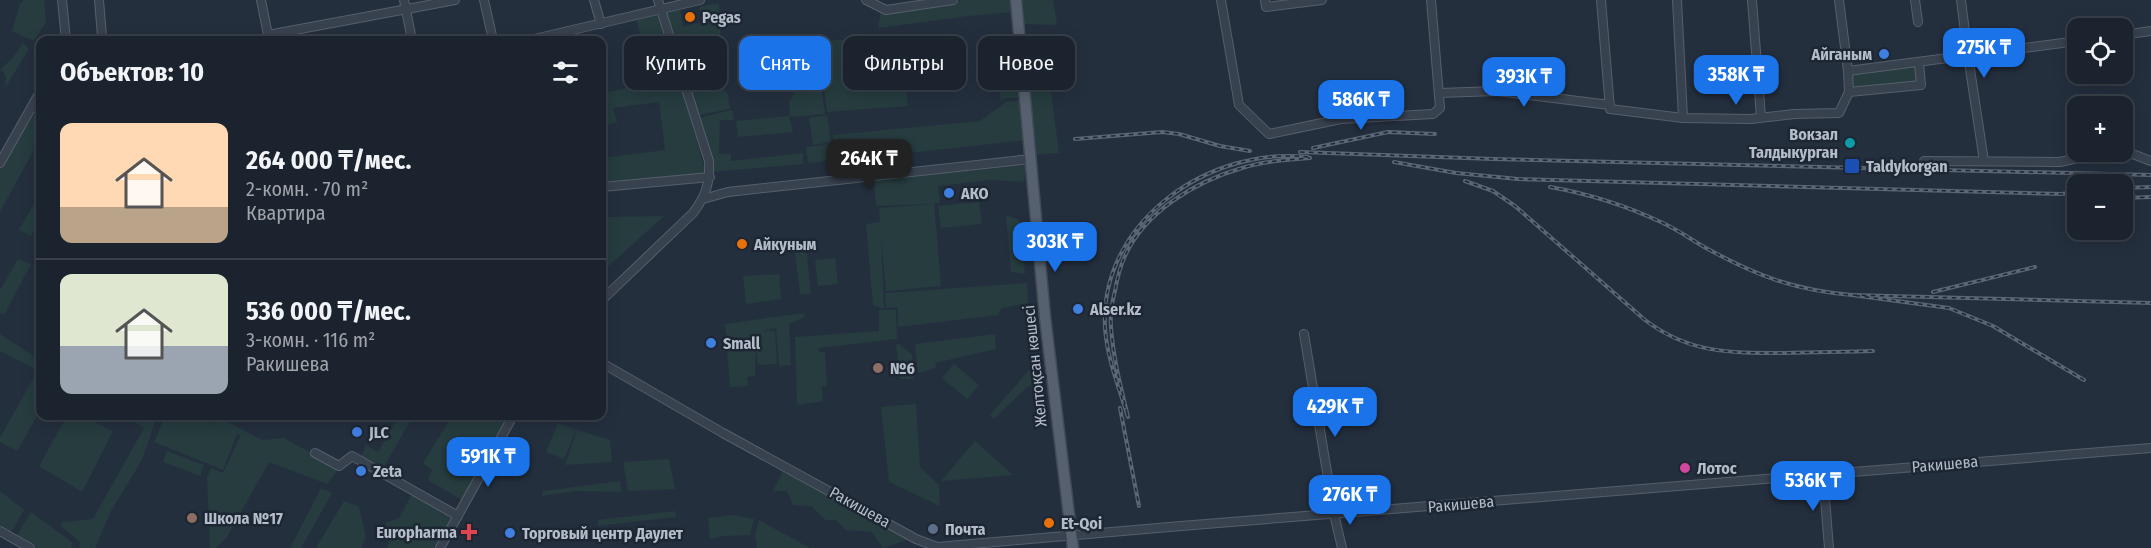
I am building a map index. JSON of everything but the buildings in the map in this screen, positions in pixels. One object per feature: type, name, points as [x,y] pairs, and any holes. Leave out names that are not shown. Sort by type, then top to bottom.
[{"type":"main road","name":"Желтоқсан көшесі","points":[[1016,0],[1047,334],[1073,548]]},
{"type":"street","points":[[62,0],[66,36]]},
{"type":"street","points":[[99,0],[102,36]]},
{"type":"street","points":[[261,0],[268,36]]},
{"type":"street","points":[[276,36],[405,5],[455,0]]},
{"type":"street","points":[[484,0],[492,36]]},
{"type":"street","points":[[594,0],[601,24]]},
{"type":"street","points":[[606,296],[693,213],[703,199],[710,177],[709,161],[658,0]]},
{"type":"street","points":[[548,36],[700,0]]},
{"type":"street","points":[[866,0],[886,10],[919,3],[953,0]]},
{"type":"street","points":[[1221,0],[1239,105],[1269,134],[1341,119],[1432,114],[1440,108],[1431,0]]},
{"type":"street","points":[[1265,0],[1266,7],[1322,0]]},
{"type":"street","points":[[1601,0],[1610,107]]},
{"type":"street","points":[[1677,0],[1683,118]]},
{"type":"street","points":[[1752,0],[1761,117]]},
{"type":"street","points":[[1439,93],[1497,91],[1683,118],[1750,120],[1761,117],[1839,113],[1849,92],[1839,0]]},
{"type":"street","points":[[1915,0],[1918,22]]},
{"type":"street","points":[[1961,0],[1984,160]]},
{"type":"street","points":[[405,5],[411,36]]},
{"type":"street","points":[[2133,33],[2151,31]]},
{"type":"street","points":[[1848,71],[2067,42]]},
{"type":"street","points":[[1849,92],[1921,85],[1918,63]]},
{"type":"street","points":[[0,163],[36,99]]},
{"type":"street","points":[[2133,154],[2151,161]]},
{"type":"street","points":[[703,199],[728,192],[1031,159]]},
{"type":"street","points":[[1924,161],[2067,160]]},
{"type":"street","points":[[606,187],[710,177]]},
{"type":"street","points":[[1304,334],[1334,514],[1342,548]]},
{"type":"street","name":"Ракишева","points":[[606,365],[723,433],[929,545],[937,547],[2151,448]]},
{"type":"street","points":[[440,548],[511,420]]},
{"type":"street","points":[[315,453],[339,466],[352,456],[458,516]]},
{"type":"street","points":[[1823,474],[1829,548]]},
{"type":"street","points":[[0,531],[30,548]]},
{"type":"green space","points":[[24,0],[44,0],[46,22],[34,41],[12,31],[20,4]]},
{"type":"green space","points":[[962,0],[1014,0],[1015,12],[878,28],[881,10],[920,8]]},
{"type":"green space","points":[[1019,0],[1053,0],[1057,25],[1021,24]]},
{"type":"green space","points":[[719,3],[720,36],[674,36],[666,12],[680,9],[683,27],[703,22],[699,7]]},
{"type":"green space","points":[[662,12],[668,36],[641,36],[636,20]]},
{"type":"green space","points":[[843,39],[843,90],[906,90],[908,106],[827,112],[824,90],[831,90],[831,41]]},
{"type":"green space","points":[[23,43],[29,49],[5,88],[6,78],[4,72],[0,70]]},
{"type":"green space","points":[[1916,65],[1918,83],[1850,90],[1850,72]]},
{"type":"green space","points":[[624,89],[682,90],[706,174],[606,182],[606,157],[665,150],[659,102],[613,108],[617,122],[606,125],[606,92]]},
{"type":"green space","points":[[691,90],[724,90],[728,95],[730,109],[699,115]]},
{"type":"green space","points":[[796,90],[821,90],[825,114],[790,117],[789,102]]},
{"type":"green space","points":[[1000,90],[1021,90],[1022,98],[1004,98],[1001,101]]},
{"type":"green space","points":[[1026,90],[1051,90],[1059,153],[1033,155]]},
{"type":"green space","points":[[1023,100],[1027,140],[836,161],[833,135],[980,121],[1006,102]]},
{"type":"green space","points":[[732,110],[734,120],[720,120],[719,154],[731,154],[731,161],[803,153],[803,164],[712,172],[698,118]]},
{"type":"green space","points":[[29,115],[36,116],[36,151],[34,150],[0,212],[0,166]]},
{"type":"green space","points":[[827,115],[831,142],[813,145],[809,118]]},
{"type":"green space","points":[[789,116],[793,132],[738,137],[736,121]]},
{"type":"green space","points":[[833,144],[834,160],[808,163],[806,147]]},
{"type":"green space","points":[[1029,165],[1023,182],[991,180],[938,186],[940,203],[934,203],[941,286],[886,291],[881,236],[884,309],[873,305],[866,224],[880,222],[879,208],[932,204],[876,206],[874,180]]},
{"type":"green space","points":[[36,200],[36,227],[31,236],[19,230]]},
{"type":"green space","points":[[979,202],[982,224],[941,228],[938,206]]},
{"type":"green space","points":[[1006,215],[1020,222],[1025,274],[1011,272]]},
{"type":"green space","points":[[664,216],[606,268],[607,217]]},
{"type":"green space","points":[[806,245],[811,294],[800,294],[794,246]]},
{"type":"green space","points":[[835,258],[838,284],[818,286],[815,260]]},
{"type":"green space","points":[[18,259],[31,264],[4,315],[0,313],[0,290]]},
{"type":"green space","points":[[779,274],[781,299],[746,304],[743,276]]},
{"type":"green space","points":[[1027,283],[1028,303],[1002,308],[998,315],[898,327],[898,307],[886,308],[885,293]]},
{"type":"green space","points":[[879,310],[896,310],[897,339],[818,348],[819,352],[825,352],[827,386],[822,386],[823,401],[797,405],[795,337],[879,331]]},
{"type":"green space","points":[[804,313],[805,317],[789,324],[791,365],[779,366],[776,328],[762,331],[775,331],[777,364],[758,365],[756,346],[755,376],[747,377],[749,386],[730,387],[725,324]]},
{"type":"green space","points":[[0,334],[36,357],[36,367],[33,368],[0,351]]},
{"type":"green space","points":[[995,334],[996,349],[935,363],[936,368],[918,373],[915,344]]},
{"type":"green space","points":[[899,344],[912,354],[914,379],[900,379],[896,345]]},
{"type":"green space","points":[[954,364],[979,385],[967,399],[942,378]]},
{"type":"green space","points":[[1029,370],[1039,381],[1025,389],[994,419],[990,415]]},
{"type":"green space","points":[[35,375],[36,418],[17,451],[0,442],[0,438]]},
{"type":"green space","points":[[916,404],[920,467],[939,485],[940,506],[889,482],[881,407]]},
{"type":"green space","points":[[65,420],[90,420],[113,431],[82,492],[39,466]]},
{"type":"green space","points":[[136,420],[156,420],[142,460],[111,511],[95,548],[79,548],[81,543],[60,525],[63,522],[93,519],[144,428],[135,422]]},
{"type":"green space","points":[[163,420],[202,420],[216,425],[205,420],[224,420],[262,440],[284,438],[339,468],[327,484],[269,462],[227,537],[216,548],[210,548],[207,477],[211,468],[223,473],[241,435],[237,434],[223,470],[154,442]]},
{"type":"green space","points":[[397,420],[411,420],[382,470],[361,457],[366,445],[378,452]]},
{"type":"green space","points":[[450,420],[507,420],[462,500],[428,480],[432,470],[423,463]]},
{"type":"green space","points":[[558,423],[576,430],[564,459],[546,452]]},
{"type":"green space","points":[[577,430],[610,440],[612,462],[565,465]]},
{"type":"green space","points":[[975,441],[1013,475],[941,481]]},
{"type":"green space","points":[[167,451],[204,465],[200,476],[163,462]]},
{"type":"green space","points":[[669,459],[675,489],[628,491],[623,462]]},
{"type":"green space","points":[[783,471],[910,539],[883,548],[872,532],[846,530],[836,520],[826,520],[811,506],[793,505],[787,491],[773,491]]},
{"type":"green space","points":[[620,481],[621,492],[576,491],[542,496],[543,491]]},
{"type":"green space","points":[[321,488],[332,493],[301,548],[290,548]]},
{"type":"green space","points":[[0,491],[24,510],[10,534],[0,528]]},
{"type":"green space","points":[[412,494],[452,518],[436,548],[386,548],[389,543],[385,523],[399,518]]},
{"type":"green space","points":[[344,501],[359,507],[366,537],[361,548],[316,548]]},
{"type":"green space","points":[[675,511],[676,517],[598,526],[598,520]]},
{"type":"green space","points":[[31,512],[73,543],[71,548],[38,548],[16,536]]},
{"type":"green space","points":[[733,515],[754,519],[750,535],[710,539],[708,518]]},
{"type":"green space","points":[[759,520],[810,548],[757,548],[755,535]]},
{"type":"railway","points":[[1075,139],[1162,132],[1250,151]]},
{"type":"railway","points":[[1313,148],[1388,132],[1435,134]]},
{"type":"railway","points":[[1300,152],[2151,175]]},
{"type":"railway","points":[[1308,157],[1271,157],[1234,164],[1199,178],[1168,198],[1141,224],[1120,255],[1108,289],[1105,328],[1111,362],[1128,417],[1115,361],[1111,318],[1120,269],[1134,240],[1145,225],[1174,200],[1208,181],[1259,164],[1310,158]]},
{"type":"railway","points":[[1394,162],[1456,173],[1518,179],[2067,193]]},
{"type":"railway","points":[[1465,181],[1493,191],[1515,206],[1645,320],[1678,340],[1729,352],[1873,351]]},
{"type":"railway","points":[[1550,187],[1594,197],[1636,211],[1759,274],[1794,285],[1852,295]]},
{"type":"railway","points":[[2133,188],[2151,187]]},
{"type":"railway","points":[[2133,198],[2151,197]]},
{"type":"railway","points":[[1933,292],[2035,267]]},
{"type":"railway","points":[[2084,380],[1993,326],[1949,308],[1852,295],[2151,303]]},
{"type":"railway","points":[[1120,408],[1139,506]]},
{"type":"place","name":"Pegas","points":[[690,17]]},
{"type":"place","name":"Айганым","points":[[1884,54]]},
{"type":"place","name":"Вокзал Талдыкурган","points":[[1850,143]]},
{"type":"place","name":"Taldykorgan","points":[[1852,166]]},
{"type":"place","name":"АКО","points":[[949,193]]},
{"type":"place","name":"Айкуным","points":[[742,244]]},
{"type":"place","name":"Alser.kz","points":[[1078,309]]},
{"type":"place","name":"Small","points":[[711,343]]},
{"type":"place","name":"№6","points":[[878,368]]},
{"type":"place","name":"JLC","points":[[357,432]]},
{"type":"place","name":"Лотос","points":[[1685,468]]},
{"type":"place","name":"Zeta","points":[[361,471]]},
{"type":"place","name":"Школа №17","points":[[192,518]]},
{"type":"place","name":"Et-Qoi","points":[[1049,523]]},
{"type":"place","name":"Почта","points":[[933,529]]},
{"type":"place","name":"Europharma","points":[[469,532]]},
{"type":"place","name":"Торговый центр Даулет","points":[[510,533]]}]
